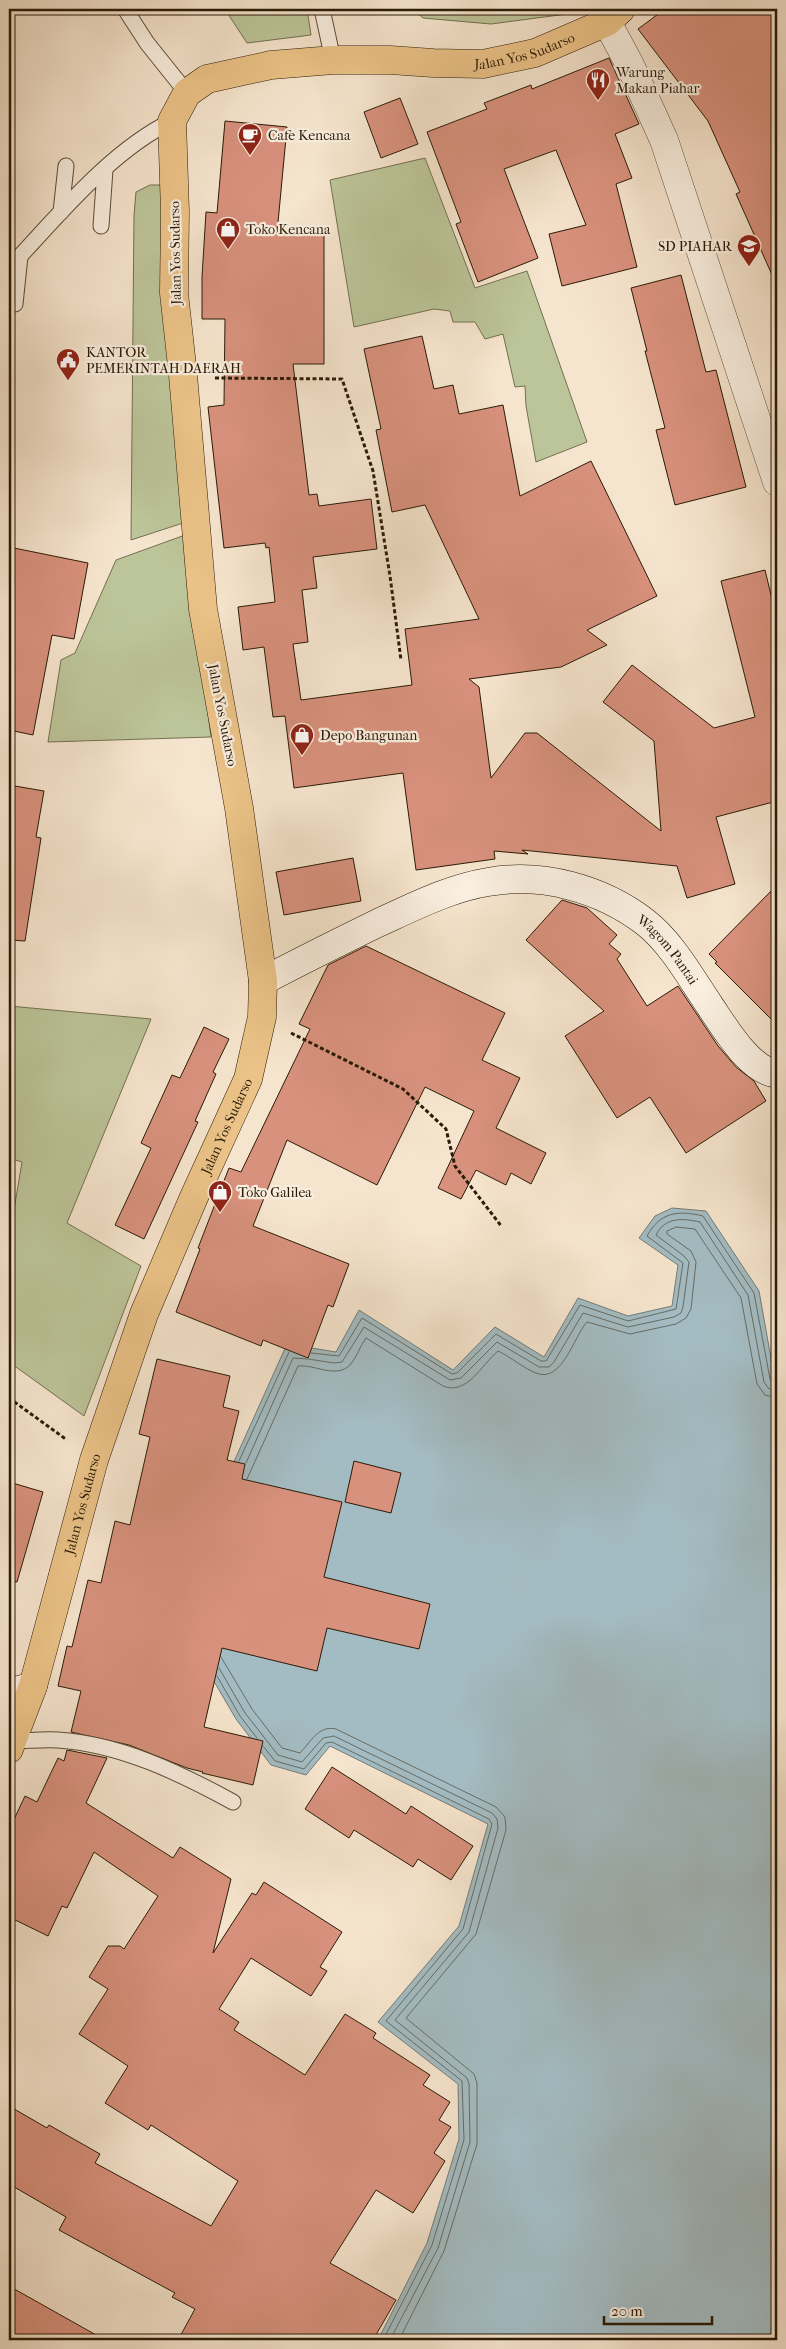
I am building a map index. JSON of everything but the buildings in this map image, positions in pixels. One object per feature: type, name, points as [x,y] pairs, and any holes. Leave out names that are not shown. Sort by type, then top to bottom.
[{"type":"main road","name":"Jalan Yos Sudarso","points":[[10,1745],[21,1690],[94,1460],[144,1314],[194,1197],[248,1079],[262,1017],[263,981],[231,807],[203,609],[183,375],[174,294],[175,212],[172,121],[187,93],[207,79],[271,65],[333,60],[390,60],[483,64],[535,53],[614,15]]},
{"type":"street","points":[[614,15],[630,64],[664,140],[777,482]]},
{"type":"street","name":"Wagom Pantai","points":[[263,981],[413,907],[463,888],[488,882],[546,881],[602,896],[646,923],[672,951],[740,1050],[769,1073],[777,1074]]},
{"type":"lane","points":[[126,9],[147,43],[187,93]]},
{"type":"lane","points":[[322,9],[333,60]]},
{"type":"lane","points":[[9,268],[79,192],[149,132],[172,121]]},
{"type":"lane","points":[[61,212],[66,166]]},
{"type":"lane","points":[[101,226],[105,170]]},
{"type":"lane","points":[[14,304],[20,256]]},
{"type":"lane","points":[[10,1745],[58,1740],[120,1753],[166,1768],[233,1802]]},
{"type":"path","points":[[183,375],[227,379],[342,379],[373,471],[401,660]]},
{"type":"path","points":[[262,1017],[404,1089],[446,1130],[455,1166],[502,1227]]},
{"type":"path","points":[[9,1398],[94,1460]]},
{"type":"green space","points":[[217,9],[307,9],[311,35],[247,43],[226,11]]},
{"type":"green space","points":[[413,9],[565,9],[567,14],[491,24],[423,18]]},
{"type":"green space","points":[[425,158],[475,288],[527,271],[587,442],[536,462],[526,406],[525,386],[515,387],[503,334],[485,339],[475,322],[453,322],[450,311],[434,309],[354,327],[330,180]]},
{"type":"green space","points":[[150,185],[166,185],[186,522],[131,540],[134,215],[136,192]]},
{"type":"green space","points":[[185,535],[211,737],[48,742],[61,660],[75,653],[116,560]]},
{"type":"green space","points":[[9,1006],[151,1019],[67,1223],[141,1266],[84,1416],[9,1362],[9,1239],[22,1162],[9,1158]]},
{"type":"water","points":[[672,1208],[706,1211],[759,1291],[777,1392],[777,2340],[378,2340],[427,2243],[459,2139],[458,2084],[378,2022],[459,1926],[488,1824],[330,1746],[306,1775],[271,1765],[236,1719],[188,1637],[227,1477],[287,1344],[336,1352],[359,1310],[453,1370],[495,1327],[544,1357],[578,1298],[628,1316],[672,1306],[678,1265],[639,1238],[655,1216]]},
{"type":"place","name":"Warung Makan Piahar","points":[[598,101]]},
{"type":"place","name":"Cafe Kencana","points":[[250,156]]},
{"type":"place","name":"Toko Kencana","points":[[228,250]]},
{"type":"place","name":"SD PIAHAR","points":[[749,267]]},
{"type":"place","name":"KANTOR PEMERINTAH DAERAH","points":[[68,381]]},
{"type":"place","name":"Depo Bangunan","points":[[302,756]]},
{"type":"place","name":"Toko Galilea","points":[[220,1213]]}]
